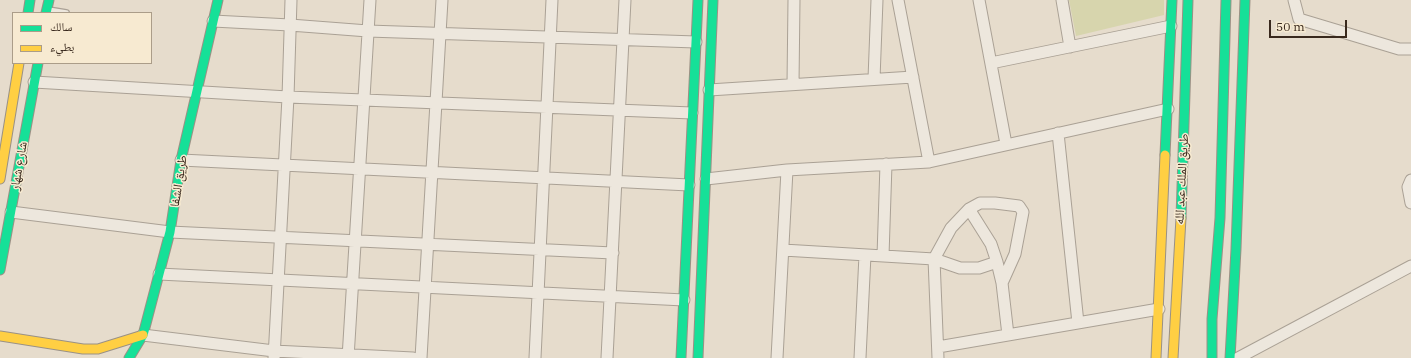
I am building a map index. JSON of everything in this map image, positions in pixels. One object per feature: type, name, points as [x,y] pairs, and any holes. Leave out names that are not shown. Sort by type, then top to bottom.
[{"type":"street","points":[[28,12],[30,0]]},
{"type":"street","points":[[47,11],[49,0]]},
{"type":"street","name":"طريق الشفا","points":[[129,358],[143,336],[170,232],[181,160],[218,0]]},
{"type":"street","points":[[274,355],[288,97],[291,0]]},
{"type":"street","points":[[348,356],[370,0]]},
{"type":"street","points":[[422,358],[442,0]]},
{"type":"street","points":[[535,358],[552,0]]},
{"type":"street","points":[[607,358],[625,0]]},
{"type":"street","points":[[681,358],[698,0]]},
{"type":"street","points":[[698,358],[713,0]]},
{"type":"street","points":[[793,84],[794,0]]},
{"type":"street","points":[[874,79],[877,0]]},
{"type":"street","points":[[898,0],[929,162]]},
{"type":"street","points":[[980,0],[1006,144]]},
{"type":"street","points":[[1062,0],[1070,47]]},
{"type":"street","points":[[1156,358],[1172,0]]},
{"type":"street","name":"طريق الملك عبد الله","points":[[1173,358],[1184,161],[1188,0]]},
{"type":"street","points":[[1212,358],[1212,319],[1220,218],[1226,0]]},
{"type":"street","points":[[1226,13],[1232,0]]},
{"type":"street","points":[[1230,358],[1236,249],[1245,0]]},
{"type":"street","points":[[1294,0],[1299,18],[1399,48],[1411,49]]},
{"type":"street","points":[[213,21],[368,31],[696,42]]},
{"type":"street","points":[[991,63],[1171,26]]},
{"type":"street","name":"شارع شهار","points":[[0,179],[2,152],[19,64]]},
{"type":"street","name":"شارع شهار","points":[[0,270],[38,64]]},
{"type":"street","points":[[710,90],[913,77]]},
{"type":"street","points":[[34,82],[288,97],[692,113]]},
{"type":"street","points":[[706,179],[787,170],[929,162],[1168,109]]},
{"type":"street","points":[[1167,126],[1184,161]]},
{"type":"street","points":[[1058,133],[1078,323]]},
{"type":"street","points":[[181,160],[689,185]]},
{"type":"street","points":[[883,256],[886,164]]},
{"type":"street","points":[[777,358],[787,170]]},
{"type":"street","points":[[1411,180],[1408,187],[1411,203]]},
{"type":"street","points":[[1002,283],[1015,254],[1023,212],[1022,208],[1019,206],[995,202],[980,203],[969,209],[951,228],[934,259],[938,353],[1008,335],[1159,310]]},
{"type":"street","points":[[969,209],[991,244],[997,262],[1002,283],[1008,335]]},
{"type":"street","points":[[11,212],[170,232],[613,253]]},
{"type":"street","points":[[783,250],[934,259],[960,268],[979,268],[997,262]]},
{"type":"street","points":[[860,358],[865,255]]},
{"type":"street","points":[[1238,358],[1411,266]]},
{"type":"street","points":[[159,274],[684,300]]},
{"type":"street","points":[[0,336],[83,349],[98,349],[126,339],[143,336],[274,355],[413,358]]},
{"type":"shaded area","points":[[1069,0],[1164,0],[1164,15],[1076,36]]},
{"type":"traffic: fast","points":[[28,12],[30,0]]},
{"type":"traffic: fast","points":[[46,12],[49,0]]},
{"type":"traffic: fast","points":[[129,358],[143,335],[170,232],[181,160],[218,0]]},
{"type":"traffic: fast","points":[[681,358],[698,0]]},
{"type":"traffic: fast","points":[[698,358],[713,0]]},
{"type":"traffic: fast","points":[[1165,155],[1172,0]]},
{"type":"traffic: fast","points":[[1181,218],[1188,0]]},
{"type":"traffic: fast","points":[[1212,358],[1212,319],[1220,218],[1226,0]]},
{"type":"traffic: fast","points":[[1230,358],[1236,249],[1245,0]]},
{"type":"traffic: fast","points":[[0,270],[38,64]]},
{"type":"traffic: slow","points":[[0,179],[19,64]]},
{"type":"traffic: slow","points":[[1156,358],[1165,155]]},
{"type":"traffic: slow","points":[[1173,358],[1181,218]]},
{"type":"traffic: slow","points":[[0,336],[83,349],[98,349],[143,335]]}]
